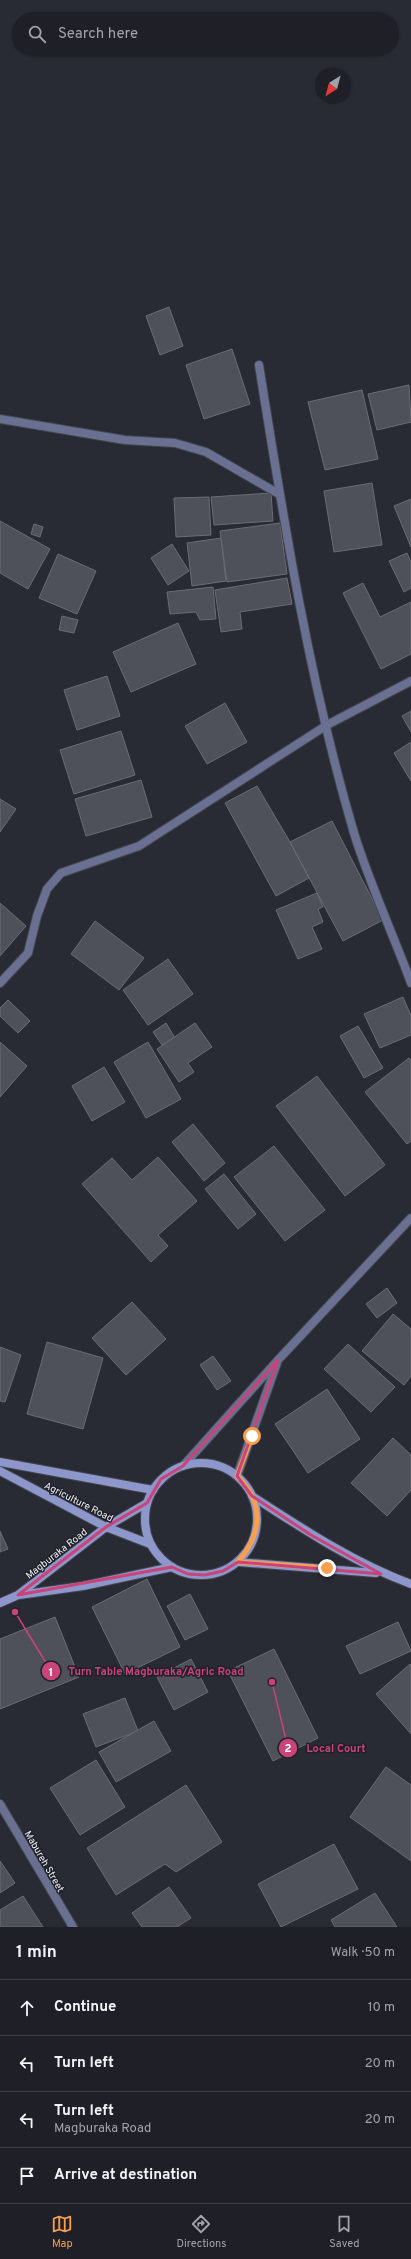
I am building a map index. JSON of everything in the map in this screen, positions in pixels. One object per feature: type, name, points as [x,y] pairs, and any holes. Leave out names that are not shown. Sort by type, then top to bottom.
[{"type":"main road","name":"Agriculture Road","points":[[0,1462],[153,1490]]},
{"type":"main road","points":[[202,1463],[220,1466],[237,1476],[246,1485],[252,1496],[257,1513],[256,1532],[249,1548],[238,1562],[223,1571],[206,1575],[188,1574],[172,1567],[160,1557],[150,1544],[145,1524],[147,1503],[153,1490],[171,1471],[183,1466],[202,1463]]},
{"type":"main road","name":"Agriculture Road","points":[[0,1471],[106,1527],[150,1544]]},
{"type":"main road","points":[[252,1496],[311,1535],[381,1574],[411,1584]]},
{"type":"main road","name":"Magburaka Road","points":[[0,1603],[18,1595],[106,1527],[147,1503]]},
{"type":"main road","points":[[238,1562],[300,1565],[381,1574]]},
{"type":"main road","name":"Magburaka Road","points":[[18,1595],[83,1586],[172,1567]]},
{"type":"street","points":[[259,365],[279,494],[303,628],[355,834],[411,983]]},
{"type":"street","points":[[0,419],[125,440],[175,443],[206,452],[279,494]]},
{"type":"street","points":[[0,983],[28,953],[37,916],[47,889],[61,873],[139,846],[327,725],[411,681]]},
{"type":"street","points":[[183,1466],[278,1360],[411,1218]]},
{"type":"street","points":[[237,1476],[278,1360]]},
{"type":"street","name":"Mabureh Street","points":[[0,1804],[73,1927]]},
{"type":"highlighted area","points":[[278,1360],[237,1476],[252,1496],[311,1535],[381,1574],[238,1562],[223,1571],[205,1575],[188,1574],[172,1567],[18,1595],[106,1527],[147,1503],[161,1479],[183,1466]]},
{"type":"building","points":[[169,307],[183,346],[160,355],[146,316]]},
{"type":"building","points":[[232,349],[250,404],[204,419],[186,365]]},
{"type":"building","points":[[409,385],[411,422],[377,430],[368,394]]},
{"type":"building","points":[[362,390],[378,459],[325,470],[308,402]]},
{"type":"building","points":[[372,483],[382,545],[334,552],[324,491]]},
{"type":"building","points":[[271,493],[273,521],[214,525],[211,497]]},
{"type":"building","points":[[209,497],[211,535],[176,537],[174,498]]},
{"type":"building","points":[[411,499],[411,547],[394,506]]},
{"type":"building","points":[[0,521],[50,549],[28,589],[0,573]]},
{"type":"building","points":[[280,523],[287,574],[227,582],[220,531]]},
{"type":"building","points":[[34,524],[43,527],[40,537],[31,534]]},
{"type":"building","points":[[221,538],[226,581],[192,586],[187,543]]},
{"type":"building","points":[[172,544],[189,571],[168,585],[151,558]]},
{"type":"building","points":[[407,553],[411,562],[411,588],[404,592],[389,561]]},
{"type":"building","points":[[58,554],[96,571],[77,614],[39,598]]},
{"type":"building","points":[[287,578],[292,604],[240,612],[242,629],[221,632],[215,590]]},
{"type":"building","points":[[363,583],[380,617],[411,602],[411,654],[381,669],[343,593]]},
{"type":"building","points":[[213,587],[216,619],[200,620],[196,612],[170,614],[167,592]]},
{"type":"building","points":[[62,616],[78,620],[74,633],[59,630]]},
{"type":"building","points":[[178,623],[196,664],[131,692],[113,652]]},
{"type":"building","points":[[107,676],[120,716],[77,730],[64,690]]},
{"type":"building","points":[[225,703],[247,742],[207,764],[185,726]]},
{"type":"building","points":[[411,711],[411,732],[402,716]]},
{"type":"building","points":[[121,731],[135,775],[74,794],[60,750]]},
{"type":"building","points":[[411,742],[411,781],[394,753]]},
{"type":"building","points":[[141,780],[152,817],[86,836],[75,799]]},
{"type":"building","points":[[257,786],[309,878],[276,896],[225,803]]},
{"type":"building","points":[[0,799],[16,809],[0,832]]},
{"type":"building","points":[[332,821],[383,920],[343,941],[290,842]]},
{"type":"building","points":[[317,893],[323,907],[318,909],[323,922],[312,927],[322,949],[298,959],[276,910]]},
{"type":"building","points":[[0,903],[26,926],[0,956]]},
{"type":"building","points":[[95,921],[144,958],[119,990],[71,954]]},
{"type":"building","points":[[168,959],[193,994],[148,1025],[123,990]]},
{"type":"building","points":[[403,997],[411,1016],[411,1035],[380,1048],[364,1014]]},
{"type":"building","points":[[8,1000],[30,1021],[18,1033],[0,1016],[0,1008]]},
{"type":"building","points":[[166,1023],[175,1038],[162,1045],[153,1032]]},
{"type":"building","points":[[195,1023],[212,1047],[188,1063],[194,1072],[179,1082],[157,1049]]},
{"type":"building","points":[[358,1026],[383,1068],[364,1078],[340,1036]]},
{"type":"building","points":[[0,1042],[27,1066],[0,1097]]},
{"type":"building","points":[[148,1042],[181,1099],[146,1118],[114,1062]]},
{"type":"building","points":[[409,1058],[411,1060],[411,1141],[407,1144],[365,1092]]},
{"type":"building","points":[[104,1067],[125,1102],[92,1121],[72,1086]]},
{"type":"building","points":[[317,1076],[385,1165],[345,1196],[276,1106]]},
{"type":"building","points":[[193,1124],[225,1163],[204,1181],[172,1142]]},
{"type":"building","points":[[274,1146],[325,1210],[285,1241],[234,1177]]},
{"type":"building","points":[[158,1157],[197,1201],[158,1235],[168,1246],[151,1262],[82,1184],[112,1158],[132,1180]]},
{"type":"building","points":[[224,1174],[256,1214],[238,1229],[205,1189]]},
{"type":"building","points":[[387,1288],[397,1303],[377,1318],[366,1304]]},
{"type":"building","points":[[132,1302],[166,1339],[126,1375],[92,1338]]},
{"type":"building","points":[[393,1314],[411,1329],[411,1376],[404,1385],[362,1351]]},
{"type":"building","points":[[47,1342],[103,1358],[83,1429],[27,1414]]},
{"type":"building","points":[[348,1344],[395,1387],[371,1412],[324,1369]]},
{"type":"building","points":[[0,1347],[21,1355],[5,1402],[0,1401]]},
{"type":"building","points":[[213,1356],[231,1381],[217,1390],[200,1365]]},
{"type":"building","points":[[327,1389],[360,1439],[308,1473],[275,1424]]},
{"type":"building","points":[[393,1438],[411,1455],[411,1490],[387,1516],[351,1483]]},
{"type":"building","points":[[0,1531],[8,1549],[0,1552]]},
{"type":"building","points":[[147,1579],[180,1647],[125,1674],[92,1607]]},
{"type":"building","points":[[190,1594],[208,1629],[185,1640],[167,1606]]},
{"type":"building","points":[[55,1617],[79,1677],[0,1709],[0,1639]]},
{"type":"building","points":[[398,1622],[411,1651],[360,1674],[346,1646]]},
{"type":"building","points":[[274,1649],[318,1738],[273,1761],[228,1671]]},
{"type":"building","points":[[191,1659],[208,1692],[174,1710],[157,1677]]},
{"type":"building","points":[[410,1664],[411,1665],[411,1734],[376,1694]]},
{"type":"building","points":[[125,1698],[138,1731],[96,1747],[83,1714]]},
{"type":"building","points":[[154,1721],[171,1751],[116,1782],[99,1752]]},
{"type":"building","points":[[96,1760],[125,1807],[80,1835],[50,1788]]},
{"type":"building","points":[[386,1767],[411,1785],[411,1861],[350,1817]]},
{"type":"building","points":[[186,1785],[222,1842],[176,1872],[165,1864],[116,1895],[87,1848]]},
{"type":"building","points":[[334,1844],[358,1889],[281,1927],[258,1884]]},
{"type":"building","points":[[0,1861],[15,1883],[0,1893]]},
{"type":"building","points":[[169,1887],[191,1918],[177,1927],[142,1927],[132,1913]]},
{"type":"building","points":[[375,1893],[397,1927],[335,1927],[331,1920]]},
{"type":"building","points":[[23,1896],[43,1927],[0,1927],[0,1910]]},
{"type":"place","name":"Turn Table Magburaka/Agric Road","points":[[15,1612]]},
{"type":"place","name":"Local Court","points":[[272,1682]]},
{"type":"route","points":[[252,1436],[237,1476],[246,1485],[252,1496],[257,1513],[256,1532],[249,1548],[238,1562],[327,1568]]}]
